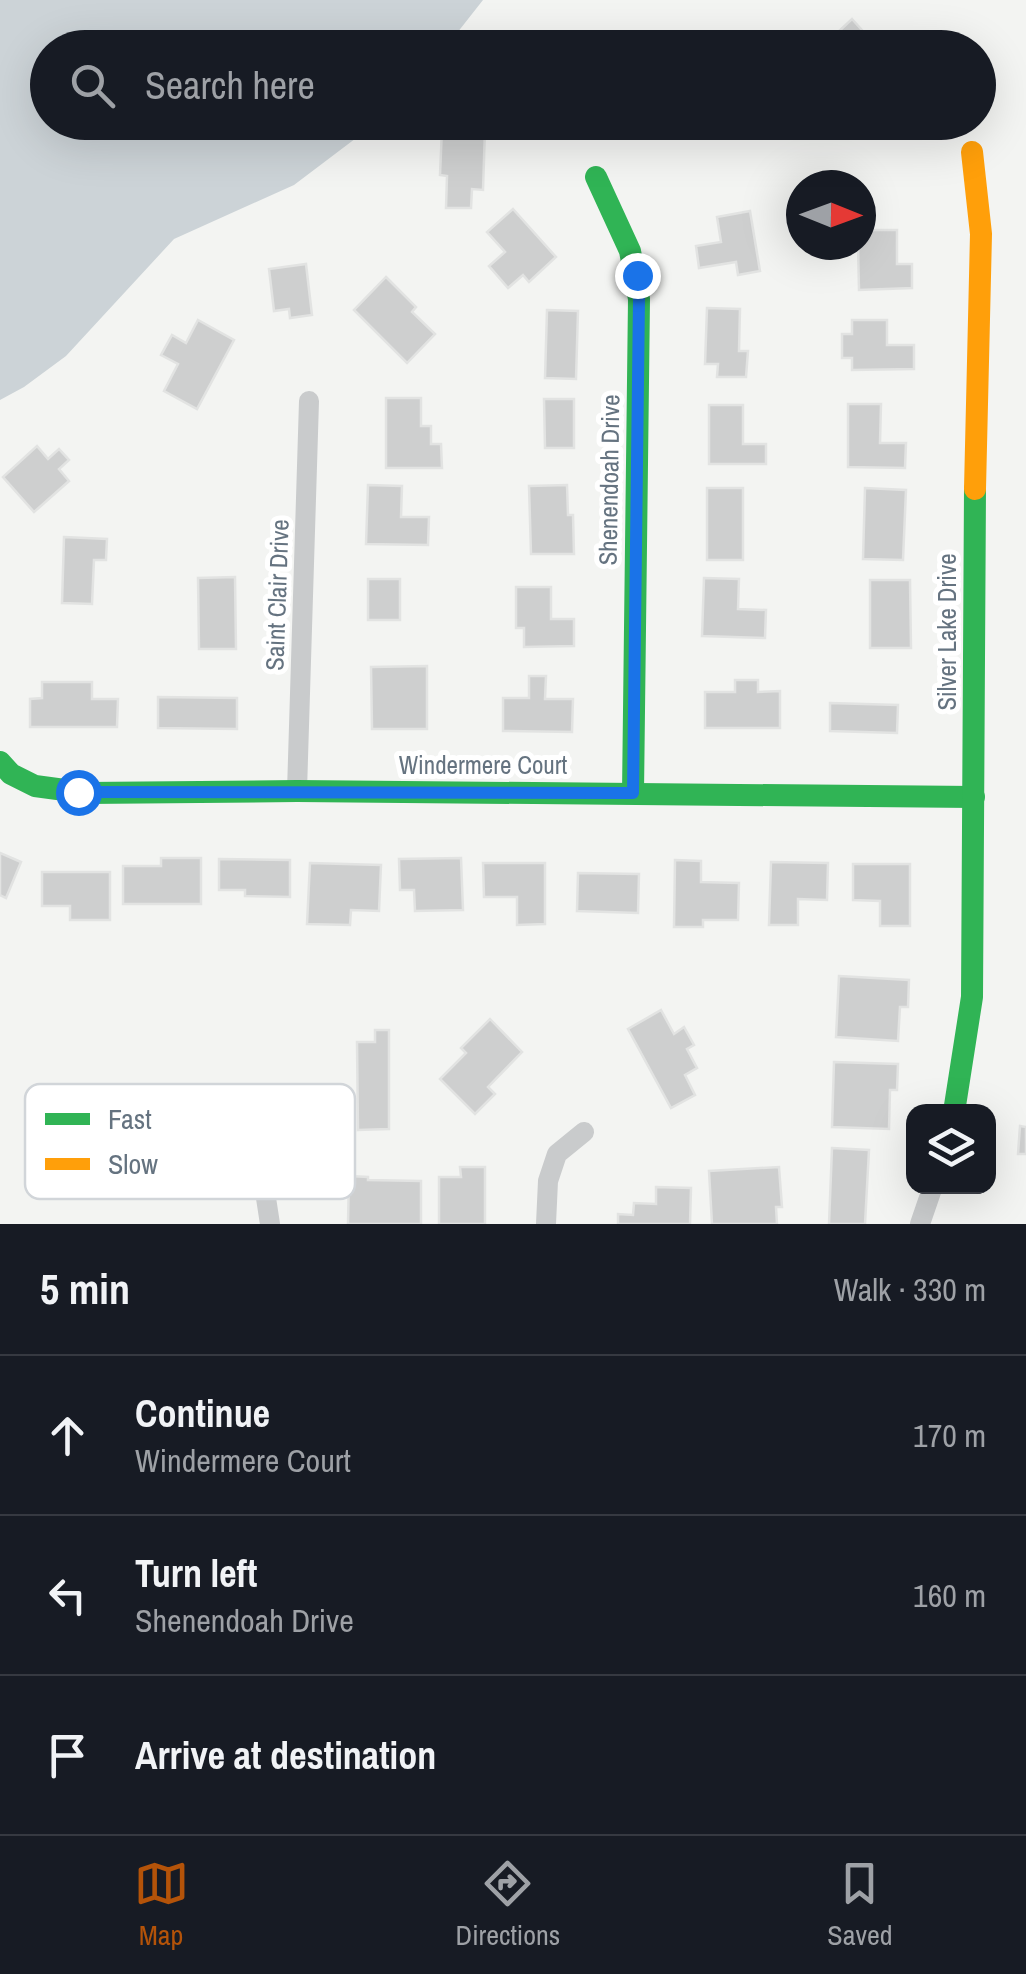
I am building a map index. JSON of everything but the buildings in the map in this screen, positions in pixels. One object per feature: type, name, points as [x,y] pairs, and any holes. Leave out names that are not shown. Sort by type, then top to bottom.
[{"type":"street","name":"Silver Lake Drive","points":[[955,1104],[972,997],[976,386],[981,234],[972,152]]},
{"type":"street","name":"Shenendoah Drive","points":[[596,177],[630,251],[639,299],[633,793]]},
{"type":"street","name":"Saint Clair Drive","points":[[297,790],[309,401]]},
{"type":"street","name":"Windermere Court","points":[[0,762],[12,774],[35,786],[87,793],[297,790],[974,798]]},
{"type":"street","points":[[546,1224],[548,1182],[557,1154],[584,1132]]},
{"type":"street","points":[[920,1224],[931,1194]]},
{"type":"street","points":[[932,1194],[934,1224]]},
{"type":"street","points":[[266,1199],[270,1224]]},
{"type":"shaded area","points":[[0,0],[483,0],[459,30],[30,30],[30,140],[354,140],[294,185],[174,239],[66,356],[0,400]]},
{"type":"traffic: fast","points":[[596,177],[630,251],[639,299],[633,793]]},
{"type":"traffic: fast","points":[[955,1104],[972,997],[975,489]]},
{"type":"traffic: fast","points":[[0,762],[11,774],[35,786],[87,793],[974,797]]},
{"type":"traffic: slow","points":[[972,152],[981,234],[975,489]]},
{"type":"route","points":[[78,792],[633,793],[637,275]]}]
